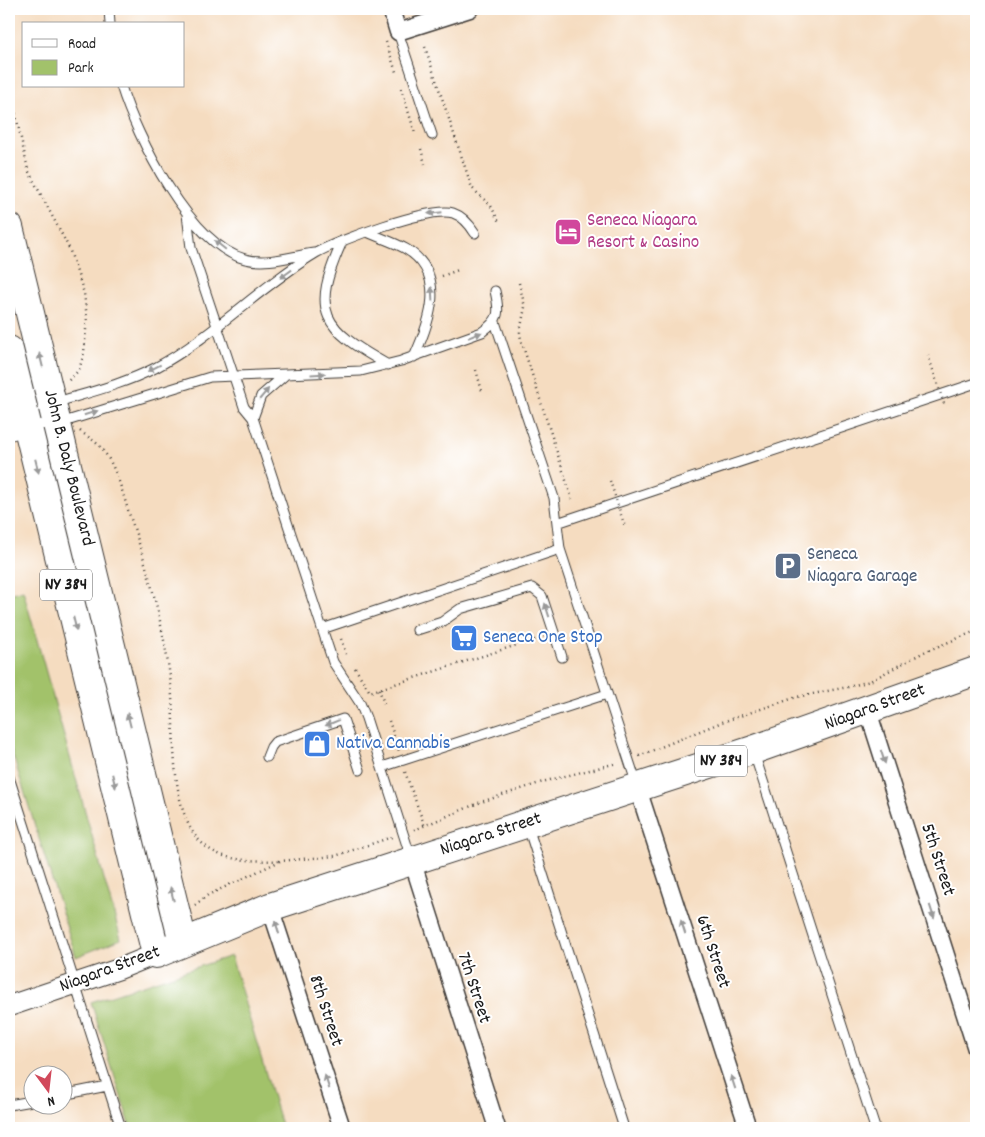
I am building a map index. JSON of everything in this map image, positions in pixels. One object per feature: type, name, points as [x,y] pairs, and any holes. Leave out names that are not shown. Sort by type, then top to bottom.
[{"type":"highway","name":"John B. Daly Boulevard","points":[[9,227],[156,954]]},
{"type":"highway","name":"John B. Daly Boulevard","points":[[9,350],[47,415],[184,942]]},
{"type":"highway","name":"Niagara Street","points":[[156,954],[270,907],[638,789],[868,711],[976,671]]},
{"type":"street","points":[[391,9],[391,33],[470,9]]},
{"type":"street","name":"5th Street","points":[[868,711],[976,1049]]},
{"type":"street","name":"6th Street","points":[[638,789],[748,1128]]},
{"type":"street","name":"7th Street","points":[[412,860],[497,1128]]},
{"type":"street","name":"8th Street","points":[[270,907],[342,1128]]},
{"type":"street","name":"Niagara Street","points":[[9,1006],[156,954]]},
{"type":"lane","points":[[109,9],[110,22]]},
{"type":"lane","points":[[391,33],[432,135]]},
{"type":"lane","points":[[122,88],[145,146],[186,214],[220,246],[247,259],[264,261],[317,252],[367,232],[429,212],[453,213],[462,218],[475,233]]},
{"type":"lane","points":[[186,214],[192,248],[232,374],[244,407],[253,418],[333,662],[363,710],[412,860]]},
{"type":"lane","points":[[367,232],[407,249],[420,260],[428,273],[433,288],[433,303],[424,335],[414,357]]},
{"type":"lane","points":[[342,242],[324,288],[326,308],[332,325],[350,343],[388,365]]},
{"type":"lane","points":[[47,415],[154,368],[217,327],[317,252]]},
{"type":"lane","points":[[47,415],[210,377],[232,374],[264,373],[285,376],[361,371],[388,365],[482,332],[495,322],[498,314],[495,291]]},
{"type":"lane","points":[[495,322],[554,498],[560,549],[638,789]]},
{"type":"lane","points":[[253,418],[261,396],[285,376]]},
{"type":"lane","points":[[557,523],[976,383]]},
{"type":"lane","points":[[322,629],[560,549]]},
{"type":"lane","points":[[417,630],[442,622],[460,609],[532,588],[542,596],[562,657]]},
{"type":"lane","points":[[382,767],[607,694]]},
{"type":"lane","points":[[267,757],[275,742],[343,719],[360,770]]},
{"type":"lane","points":[[753,750],[875,1128]]},
{"type":"lane","points":[[9,777],[121,1128]]},
{"type":"lane","points":[[527,824],[624,1128]]},
{"type":"lane","points":[[72,1093],[108,1086]]},
{"type":"lane","points":[[9,1106],[22,1103]]},
{"type":"path","points":[[391,33],[396,72]]},
{"type":"path","points":[[425,47],[472,188],[491,206],[500,224]]},
{"type":"path","points":[[9,84],[28,170],[69,248],[84,293],[86,318],[84,353],[79,370],[47,415],[89,435],[97,442],[113,469],[156,598],[169,670],[179,791],[188,822],[202,844],[214,853],[229,858],[280,861],[335,856],[391,838]]},
{"type":"path","points":[[401,88],[415,133]]},
{"type":"path","points":[[420,149],[425,164]]},
{"type":"path","points":[[442,276],[458,270]]},
{"type":"path","points":[[520,283],[525,299],[520,332],[572,500]]},
{"type":"path","points":[[516,357],[526,354]]},
{"type":"path","points":[[928,355],[945,407]]},
{"type":"path","points":[[476,370],[482,391]]},
{"type":"path","points":[[610,481],[625,527]]},
{"type":"path","points":[[645,754],[722,722],[797,696],[870,680],[924,652],[976,632]]},
{"type":"path","points":[[342,639],[346,654]]},
{"type":"path","points":[[355,668],[370,692],[517,645]]},
{"type":"path","points":[[379,689],[384,704]]},
{"type":"path","points":[[389,721],[399,752]]},
{"type":"path","points":[[417,829],[481,802],[546,781],[611,765]]},
{"type":"path","points":[[405,770],[425,827]]},
{"type":"path","points":[[198,900],[280,861]]},
{"type":"green space","points":[[23,590],[121,939],[76,957],[9,743],[9,594]]},
{"type":"green space","points":[[231,956],[282,1128],[131,1128],[91,1002]]},
{"type":"place","name":"Seneca Niagara Resort & Casino","points":[[568,232]]},
{"type":"place","name":"Seneca Niagara Garage","points":[[788,566]]},
{"type":"place","name":"Seneca One Stop","points":[[464,638]]},
{"type":"place","name":"Nativa Cannabis","points":[[317,744]]}]
